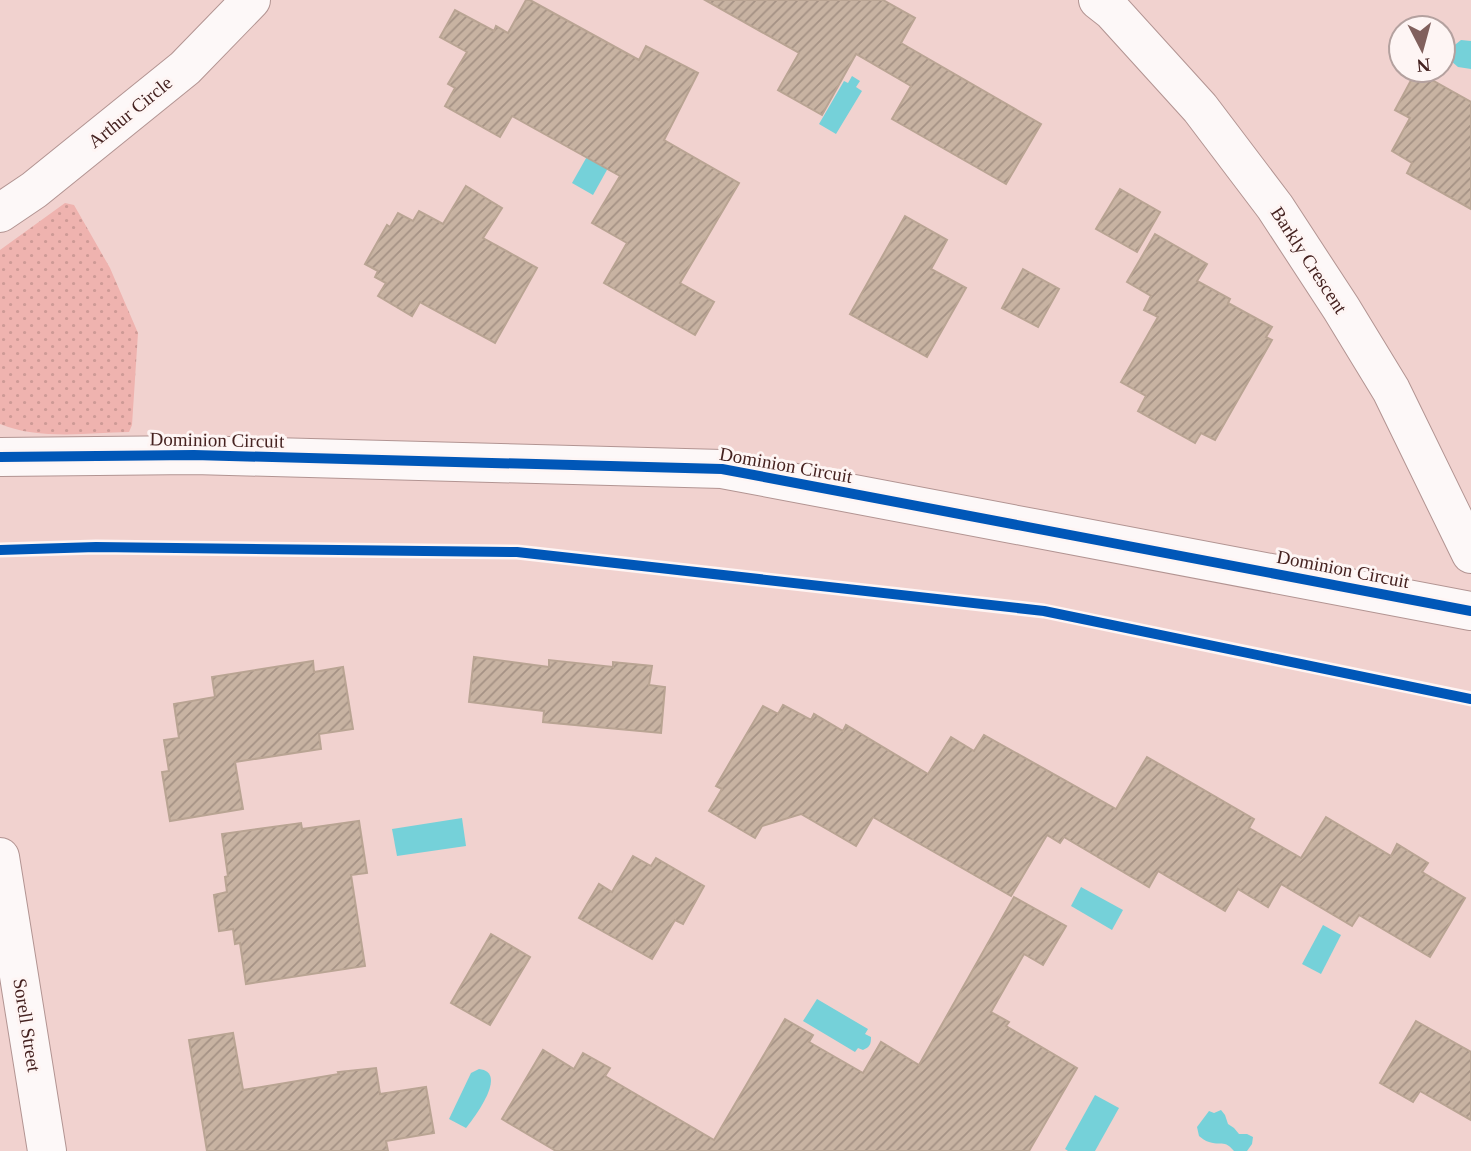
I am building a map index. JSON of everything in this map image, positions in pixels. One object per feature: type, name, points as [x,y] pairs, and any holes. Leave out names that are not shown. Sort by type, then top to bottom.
[{"type":"street","name":"Arthur Circle","points":[[0,213],[34,190],[186,68],[251,0]]},
{"type":"street","name":"Barkly Crescent","points":[[1098,0],[1112,11],[1200,108],[1275,207],[1391,390],[1471,554]]},
{"type":"street","name":"Dominion Circuit","points":[[0,457],[194,455],[722,469],[1471,611]]},
{"type":"street","name":"Sorell Street","points":[[0,857],[47,1151]]},
{"type":"shaded area","points":[[65,203],[74,205],[110,268],[138,333],[132,425],[129,432],[47,434],[0,424],[0,250]]},
{"type":"water","points":[[1461,40],[1471,41],[1471,69],[1457,66],[1457,43]]},
{"type":"water","points":[[852,76],[860,81],[856,87],[862,91],[836,134],[819,124],[844,81],[848,83]]},
{"type":"water","points":[[611,114],[632,125],[593,195],[572,183]]},
{"type":"water","points":[[462,818],[466,846],[397,856],[392,829]]},
{"type":"water","points":[[1081,887],[1123,910],[1112,930],[1071,906]]},
{"type":"water","points":[[1323,925],[1341,935],[1321,974],[1302,964]]},
{"type":"water","points":[[817,999],[868,1029],[865,1034],[871,1037],[869,1046],[863,1050],[858,1048],[855,1052],[803,1021]]},
{"type":"water","points":[[479,1069],[487,1072],[491,1078],[490,1086],[482,1106],[466,1128],[449,1119],[471,1073]]},
{"type":"water","points":[[1095,1095],[1119,1108],[1095,1151],[1068,1151],[1065,1149]]},
{"type":"water","points":[[1221,1110],[1228,1124],[1239,1134],[1253,1137],[1247,1151],[1234,1151],[1225,1144],[1209,1142],[1199,1136],[1197,1127],[1209,1111],[1214,1113]]},
{"type":"building","points":[[526,0],[639,60],[646,46],[698,73],[664,140],[739,183],[680,283],[714,302],[695,335],[604,283],[627,243],[592,223],[620,176],[512,116],[500,137],[445,106],[455,88],[448,84],[467,52],[440,37],[455,10],[494,31],[496,26],[508,33]]},
{"type":"building","points":[[705,0],[883,0],[915,18],[901,43],[1041,124],[1006,184],[892,119],[911,86],[856,54],[822,115],[778,90],[799,53]]},
{"type":"building","points":[[1409,84],[1439,84],[1471,102],[1471,209],[1407,173],[1412,163],[1392,151],[1410,118],[1395,110]]},
{"type":"building","points":[[466,186],[502,208],[483,238],[537,268],[495,343],[420,302],[412,316],[378,296],[386,283],[375,277],[378,271],[365,264],[387,225],[390,227],[398,213],[413,221],[419,211],[443,224]]},
{"type":"building","points":[[1120,189],[1160,212],[1137,252],[1096,229]]},
{"type":"building","points":[[905,216],[947,240],[931,269],[966,288],[927,357],[850,314]]},
{"type":"building","points":[[1155,234],[1207,264],[1197,281],[1230,299],[1228,303],[1272,327],[1266,337],[1272,340],[1215,440],[1201,433],[1195,443],[1138,411],[1146,396],[1121,382],[1158,317],[1144,310],[1151,296],[1127,282]]},
{"type":"building","points":[[1023,269],[1059,289],[1038,327],[1002,308]]},
{"type":"building","points":[[474,657],[549,667],[549,660],[613,667],[613,662],[652,666],[649,685],[665,687],[661,733],[543,722],[544,711],[469,702]]},
{"type":"building","points":[[313,661],[314,672],[343,667],[353,729],[319,734],[321,749],[235,762],[243,809],[170,821],[162,772],[169,771],[164,740],[179,738],[174,704],[215,697],[212,677]]},
{"type":"building","points":[[783,705],[811,720],[814,714],[843,731],[846,725],[928,774],[951,737],[974,751],[984,735],[1116,809],[1147,757],[1254,819],[1249,828],[1301,858],[1326,817],[1391,856],[1397,844],[1428,863],[1422,872],[1465,898],[1430,957],[1359,915],[1352,926],[1281,884],[1268,907],[1238,889],[1225,911],[1158,871],[1149,887],[1064,837],[1060,843],[1047,835],[1011,896],[873,817],[856,846],[801,814],[762,826],[755,838],[709,811],[722,789],[716,786],[763,706],[778,714]]},
{"type":"building","points":[[359,821],[367,873],[351,875],[365,966],[246,984],[240,943],[235,944],[233,929],[219,931],[214,895],[227,892],[225,877],[228,876],[222,834],[301,823],[302,829]]},
{"type":"building","points":[[633,856],[651,866],[656,858],[704,886],[683,924],[675,920],[652,959],[579,918],[599,884],[612,892]]},
{"type":"building","points":[[1014,897],[1066,926],[1043,965],[1024,954],[991,1012],[1009,1022],[1006,1026],[1077,1068],[1029,1151],[556,1151],[502,1119],[543,1050],[574,1069],[583,1053],[610,1068],[605,1076],[714,1140],[785,1019],[813,1035],[809,1042],[863,1073],[881,1042],[919,1065]]},
{"type":"building","points":[[491,934],[530,957],[490,1025],[451,1003]]},
{"type":"building","points":[[1416,1021],[1471,1052],[1471,1120],[1420,1091],[1413,1102],[1380,1083]]},
{"type":"building","points":[[233,1033],[243,1090],[339,1074],[338,1072],[376,1068],[380,1094],[426,1087],[434,1133],[386,1141],[388,1151],[207,1151],[189,1040]]},
{"type":"cycle path","points":[[0,457],[194,455],[722,469],[1471,611]]},
{"type":"cycle path","points":[[0,550],[96,547],[517,552],[1044,611],[1471,699]]}]
